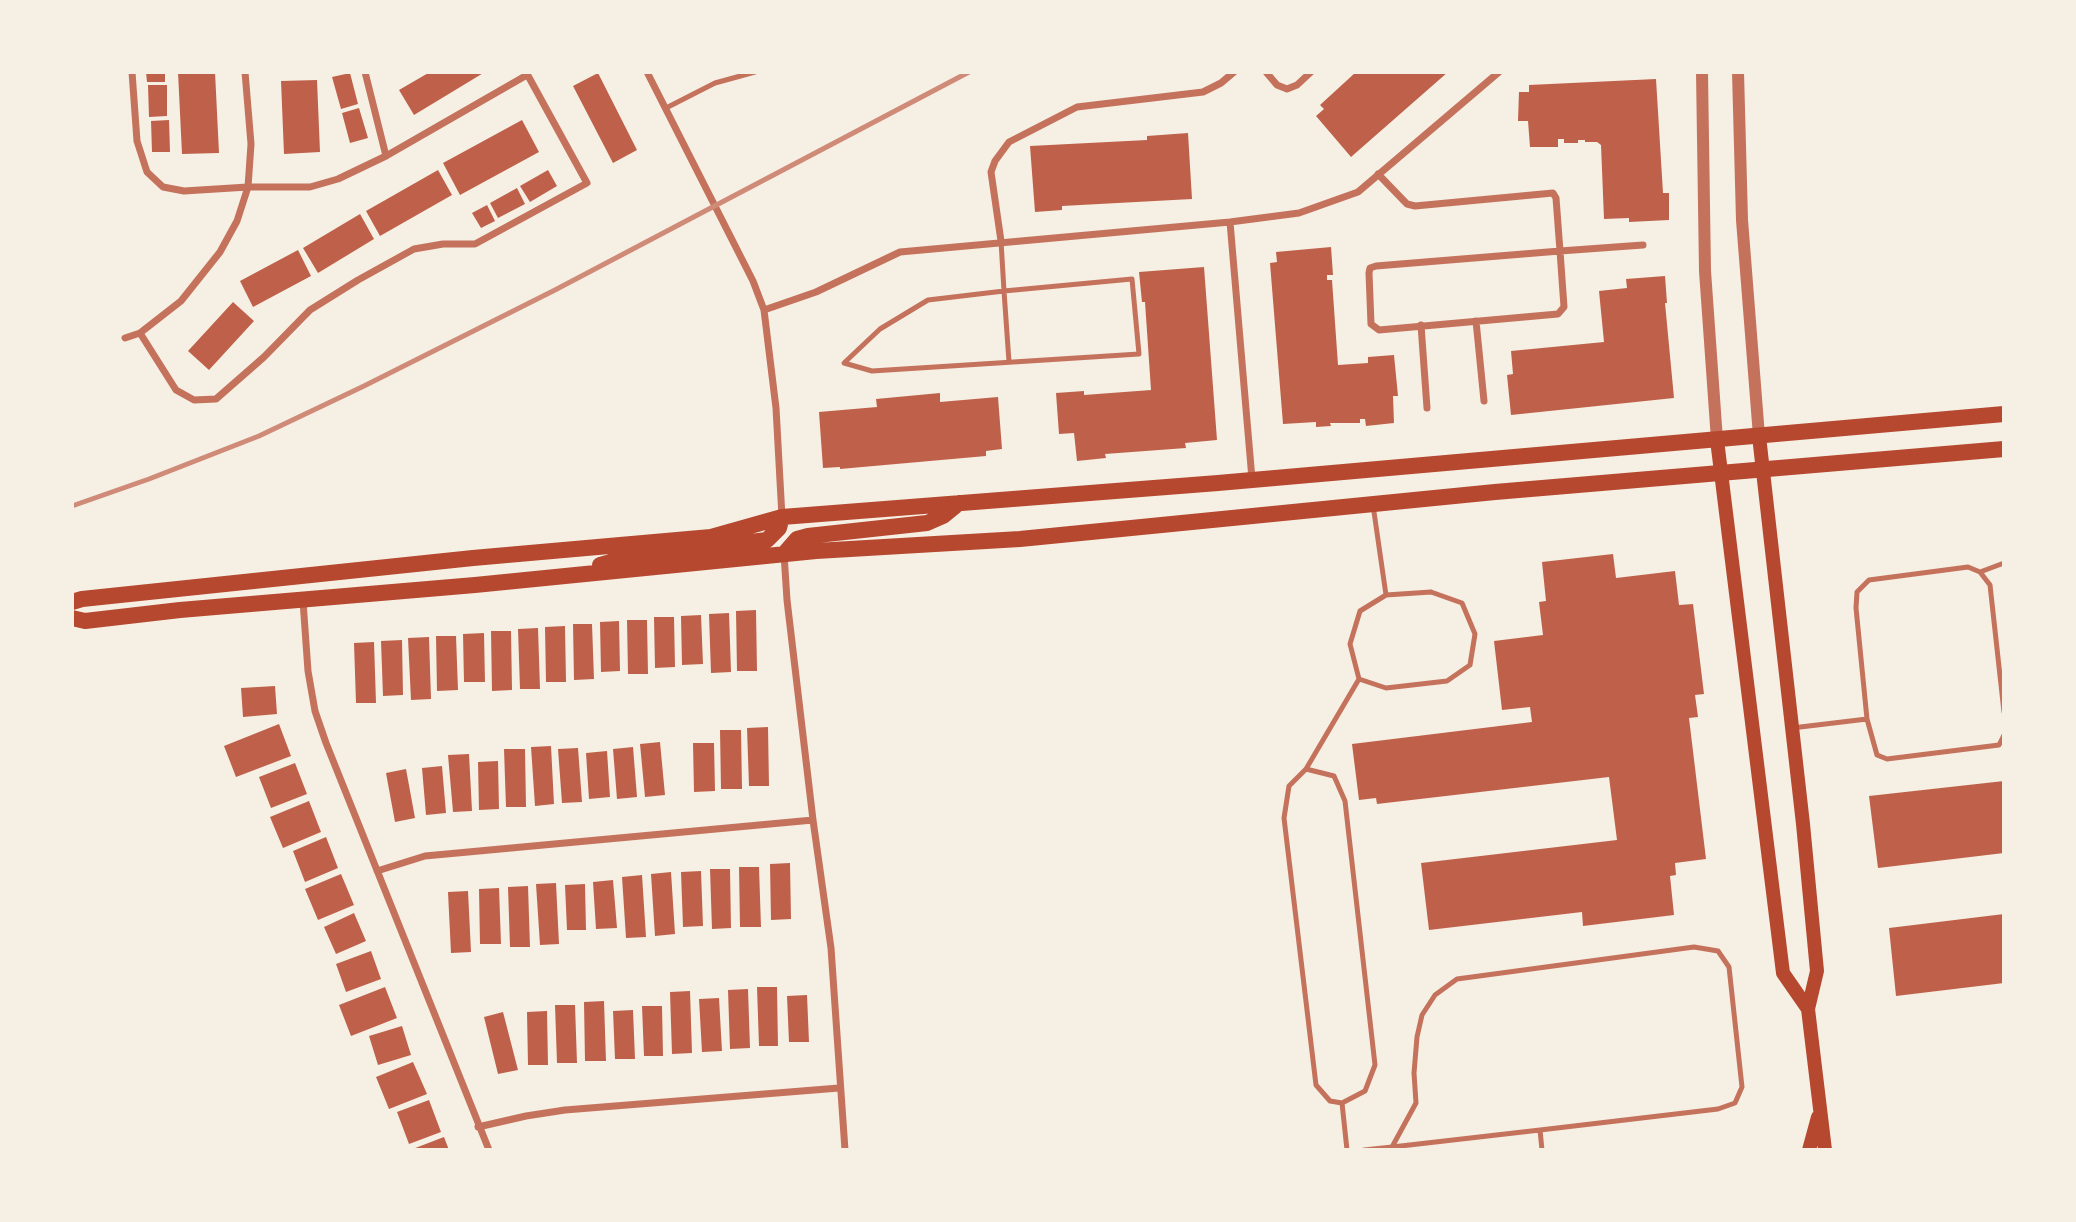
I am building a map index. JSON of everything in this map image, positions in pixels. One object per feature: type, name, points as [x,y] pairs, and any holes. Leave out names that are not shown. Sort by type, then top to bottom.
[{"type":"main road","points":[[72,602],[473,558],[711,537],[782,517],[1252,480],[2004,414]]},
{"type":"main road","points":[[1759,436],[1817,971],[1808,1009],[1825,1150]]},
{"type":"main road","points":[[1717,440],[1783,973],[1808,1009]]},
{"type":"main road","points":[[72,618],[85,621],[784,554],[1020,539],[1719,472],[2004,449]]},
{"type":"main road","points":[[784,554],[797,539],[927,523],[943,516],[959,503]]},
{"type":"main road","points":[[554,578],[629,557],[767,540],[779,528],[782,517]]},
{"type":"main road","points":[[1809,1150],[1820,1109]]},
{"type":"street","points":[[132,72],[137,141],[147,172],[163,187],[184,191],[310,187],[338,179],[386,156],[527,73],[587,183],[475,244],[443,244],[414,249],[358,280],[310,310],[264,357],[216,398],[194,400],[176,390],[140,333]]},
{"type":"street","points":[[125,338],[140,333],[181,301],[220,252],[237,221],[248,187],[251,144],[245,72]]},
{"type":"street","points":[[365,72],[386,156]]},
{"type":"street","points":[[647,72],[753,281],[764,310],[776,408],[782,517]]},
{"type":"street","points":[[1001,241],[991,172],[995,161],[1009,142],[1077,107],[1203,92],[1221,83],[1234,72]]},
{"type":"street","points":[[1266,72],[1278,85],[1287,89],[1297,85],[1311,72]]},
{"type":"street","points":[[764,310],[816,292],[900,252],[1230,222],[1299,213],[1358,192],[1499,72]]},
{"type":"street","points":[[1702,72],[1705,271],[1717,440]]},
{"type":"street","points":[[1738,72],[1742,220],[1759,436]]},
{"type":"street","points":[[1378,174],[1407,204],[1415,206],[1553,193],[1556,198],[1560,251],[1563,307],[1558,314],[1379,330],[1371,324],[1370,268],[1560,251],[1643,246]]},
{"type":"street","points":[[1230,222],[1252,480]]},
{"type":"street","points":[[1476,321],[1484,401]]},
{"type":"street","points":[[1421,326],[1427,408]]},
{"type":"street","points":[[784,554],[813,820],[831,948],[845,1150]]},
{"type":"street","points":[[303,600],[308,671],[315,711],[489,1150]]},
{"type":"street","points":[[377,871],[425,856],[813,820]]},
{"type":"street","points":[[478,1127],[526,1115],[565,1110],[839,1088]]},
{"type":"lane","points":[[666,108],[715,83],[755,72]]},
{"type":"lane","points":[[1001,241],[1009,362]]},
{"type":"lane","points":[[1132,278],[1139,354],[872,371],[844,363],[880,329],[928,300],[1004,291],[1132,278]]},
{"type":"lane","points":[[1373,504],[1386,595]]},
{"type":"lane","points":[[1980,572],[2004,563]]},
{"type":"lane","points":[[2004,712],[1990,585],[1980,572],[1968,567],[1870,580],[1857,592],[1856,608],[1867,719],[1877,755],[1887,759],[1999,745],[2004,735]]},
{"type":"lane","points":[[1306,769],[1334,776],[1345,802],[1376,1065],[1365,1091],[1342,1103],[1329,1101],[1316,1085],[1284,817],[1289,786],[1306,769],[1359,679],[1350,644],[1360,611],[1386,595],[1431,592],[1462,603],[1475,634],[1470,665],[1447,681],[1386,688],[1359,679]]},
{"type":"lane","points":[[1792,728],[1867,719]]},
{"type":"lane","points":[[1364,1150],[1392,1147],[1539,1130],[1718,1109],[1735,1103],[1742,1087],[1729,967],[1718,951],[1694,947],[1457,979],[1435,995],[1422,1015],[1414,1073],[1416,1103],[1392,1147]]},
{"type":"lane","points":[[1342,1103],[1348,1150]]},
{"type":"lane","points":[[1539,1130],[1542,1150]]},
{"type":"building","points":[[146,72],[165,72],[165,82],[147,82]]},
{"type":"building","points":[[178,72],[215,72],[219,153],[182,154]]},
{"type":"building","points":[[430,72],[485,72],[414,115],[399,90]]},
{"type":"building","points":[[1356,72],[1448,72],[1351,157],[1316,116],[1324,109],[1320,105]]},
{"type":"building","points":[[350,73],[358,104],[341,109],[332,77]]},
{"type":"building","points":[[598,73],[637,150],[613,163],[573,86]]},
{"type":"building","points":[[1656,79],[1663,193],[1669,193],[1669,220],[1629,222],[1629,218],[1604,219],[1601,145],[1585,140],[1564,143],[1564,139],[1558,139],[1558,147],[1530,147],[1528,121],[1518,121],[1519,92],[1529,92],[1529,85]]},
{"type":"building","points":[[317,80],[320,152],[284,154],[281,81]]},
{"type":"building","points":[[148,85],[167,85],[167,116],[149,117]]},
{"type":"building","points":[[359,108],[368,138],[350,143],[342,113]]},
{"type":"building","points":[[169,120],[170,152],[152,152],[151,121]]},
{"type":"building","points":[[522,120],[539,152],[460,195],[443,163]]},
{"type":"building","points":[[1188,133],[1192,199],[1062,206],[1062,210],[1035,212],[1030,146],[1147,140],[1147,136]]},
{"type":"building","points":[[438,170],[452,195],[380,236],[366,211]]},
{"type":"building","points":[[548,170],[557,186],[530,202],[520,186]]},
{"type":"building","points":[[517,188],[525,204],[498,218],[490,203]]},
{"type":"building","points":[[487,205],[495,221],[481,228],[472,213]]},
{"type":"building","points":[[360,214],[374,239],[318,273],[303,248]]},
{"type":"building","points":[[1331,247],[1333,275],[1327,275],[1327,280],[1332,280],[1338,365],[1368,363],[1368,357],[1394,355],[1398,396],[1393,396],[1394,423],[1366,426],[1365,419],[1360,419],[1360,423],[1330,423],[1331,426],[1316,427],[1316,422],[1283,424],[1270,263],[1277,262],[1276,252]]},
{"type":"building","points":[[298,250],[311,276],[253,307],[240,281]]},
{"type":"building","points":[[1204,267],[1217,440],[1185,443],[1186,448],[1105,454],[1106,458],[1077,461],[1074,433],[1059,434],[1056,393],[1084,391],[1084,395],[1151,390],[1145,302],[1142,302],[1139,272]]},
{"type":"building","points":[[1665,276],[1674,398],[1511,415],[1507,375],[1513,374],[1511,351],[1604,342],[1599,291],[1627,288],[1626,279]]},
{"type":"building","points":[[233,302],[254,321],[209,370],[188,351]]},
{"type":"building","points":[[940,393],[940,402],[998,397],[1002,449],[986,451],[986,456],[840,469],[823,468],[819,412],[877,407],[876,399]]},
{"type":"building","points":[[1613,554],[1616,578],[1675,571],[1679,605],[1693,604],[1704,694],[1695,695],[1698,717],[1689,718],[1706,859],[1675,863],[1676,875],[1670,876],[1674,915],[1583,926],[1582,912],[1429,930],[1421,863],[1617,840],[1609,777],[1377,804],[1376,798],[1359,800],[1352,744],[1532,722],[1530,707],[1502,710],[1494,641],[1543,635],[1539,602],[1546,601],[1542,562]]},
{"type":"building","points":[[756,610],[757,671],[737,671],[736,611]]},
{"type":"building","points":[[729,613],[731,672],[711,673],[709,614]]},
{"type":"building","points":[[701,615],[703,664],[682,665],[681,616]]},
{"type":"building","points":[[654,617],[674,617],[675,667],[655,668]]},
{"type":"building","points":[[627,620],[647,620],[648,674],[628,674]]},
{"type":"building","points":[[619,621],[620,671],[601,672],[600,622]]},
{"type":"building","points":[[573,624],[592,624],[594,679],[574,680]]},
{"type":"building","points":[[565,626],[566,682],[546,682],[545,627]]},
{"type":"building","points":[[538,628],[540,689],[520,689],[518,629]]},
{"type":"building","points":[[491,631],[511,631],[512,690],[492,691]]},
{"type":"building","points":[[484,633],[485,682],[464,682],[463,634]]},
{"type":"building","points":[[436,636],[456,636],[458,690],[437,691]]},
{"type":"building","points":[[429,637],[431,699],[411,700],[408,638]]},
{"type":"building","points":[[402,640],[403,695],[383,696],[381,641]]},
{"type":"building","points":[[374,642],[376,703],[356,703],[354,643]]},
{"type":"building","points":[[275,686],[277,714],[243,717],[241,688]]},
{"type":"building","points":[[279,724],[291,756],[236,777],[224,746]]},
{"type":"building","points":[[768,727],[769,786],[749,786],[747,728]]},
{"type":"building","points":[[720,730],[741,730],[742,789],[721,789]]},
{"type":"building","points":[[660,742],[665,795],[645,797],[640,744]]},
{"type":"building","points":[[693,743],[714,743],[715,791],[694,792]]},
{"type":"building","points":[[551,746],[554,804],[535,806],[531,747]]},
{"type":"building","points":[[633,747],[637,797],[617,799],[613,749]]},
{"type":"building","points":[[578,748],[582,802],[562,803],[558,749]]},
{"type":"building","points":[[504,749],[525,749],[526,807],[506,807]]},
{"type":"building","points":[[607,751],[610,797],[589,799],[586,753]]},
{"type":"building","points":[[469,754],[472,811],[453,812],[448,755]]},
{"type":"building","points":[[498,761],[499,809],[479,810],[478,762]]},
{"type":"building","points":[[295,763],[307,794],[271,808],[259,777]]},
{"type":"building","points":[[442,766],[446,813],[426,815],[422,768]]},
{"type":"building","points":[[406,769],[415,818],[395,822],[386,773]]},
{"type":"building","points":[[2004,781],[2004,853],[1878,868],[1869,796]]},
{"type":"building","points":[[309,801],[321,832],[283,848],[270,817]]},
{"type":"building","points":[[326,837],[338,868],[305,882],[293,851]]},
{"type":"building","points":[[790,863],[791,919],[771,920],[770,864]]},
{"type":"building","points":[[739,867],[759,867],[761,927],[740,927]]},
{"type":"building","points":[[710,869],[730,869],[731,928],[712,929]]},
{"type":"building","points":[[701,871],[703,926],[683,927],[681,872]]},
{"type":"building","points":[[671,872],[675,934],[655,936],[651,874]]},
{"type":"building","points":[[341,874],[354,905],[318,920],[305,889]]},
{"type":"building","points":[[642,875],[646,937],[626,938],[622,877]]},
{"type":"building","points":[[613,880],[617,928],[596,929],[593,882]]},
{"type":"building","points":[[556,883],[559,944],[540,945],[536,884]]},
{"type":"building","points":[[585,884],[586,930],[567,930],[565,885]]},
{"type":"building","points":[[528,886],[530,947],[510,947],[508,887]]},
{"type":"building","points":[[499,888],[501,944],[480,944],[479,889]]},
{"type":"building","points":[[468,891],[471,952],[451,953],[448,892]]},
{"type":"building","points":[[354,913],[366,941],[336,954],[324,927]]},
{"type":"building","points":[[2004,914],[2004,983],[1896,996],[1889,928]]},
{"type":"building","points":[[371,951],[381,979],[346,992],[336,964]]},
{"type":"building","points":[[385,987],[397,1018],[351,1036],[339,1005]]},
{"type":"building","points":[[757,987],[777,987],[778,1046],[759,1046]]},
{"type":"building","points":[[748,989],[750,1048],[730,1049],[728,990]]},
{"type":"building","points":[[690,991],[692,1053],[672,1054],[670,992]]},
{"type":"building","points":[[807,995],[809,1042],[789,1042],[787,996]]},
{"type":"building","points":[[719,998],[722,1051],[702,1052],[699,999]]},
{"type":"building","points":[[604,1001],[606,1061],[585,1061],[584,1002]]},
{"type":"building","points":[[555,1005],[575,1005],[577,1063],[557,1063]]},
{"type":"building","points":[[642,1006],[662,1006],[663,1056],[644,1056]]},
{"type":"building","points":[[633,1010],[635,1059],[615,1059],[613,1011]]},
{"type":"building","points":[[547,1011],[548,1065],[528,1065],[527,1012]]},
{"type":"building","points":[[503,1012],[518,1070],[498,1074],[484,1017]]},
{"type":"building","points":[[402,1026],[411,1055],[378,1065],[369,1036]]},
{"type":"building","points":[[413,1062],[427,1094],[389,1109],[376,1077]]},
{"type":"building","points":[[429,1100],[441,1132],[409,1144],[397,1112]]},
{"type":"building","points":[[444,1137],[449,1150],[410,1150]]},
{"type":"railway","points":[[72,506],[259,436],[364,386],[555,290],[969,72]]}]
